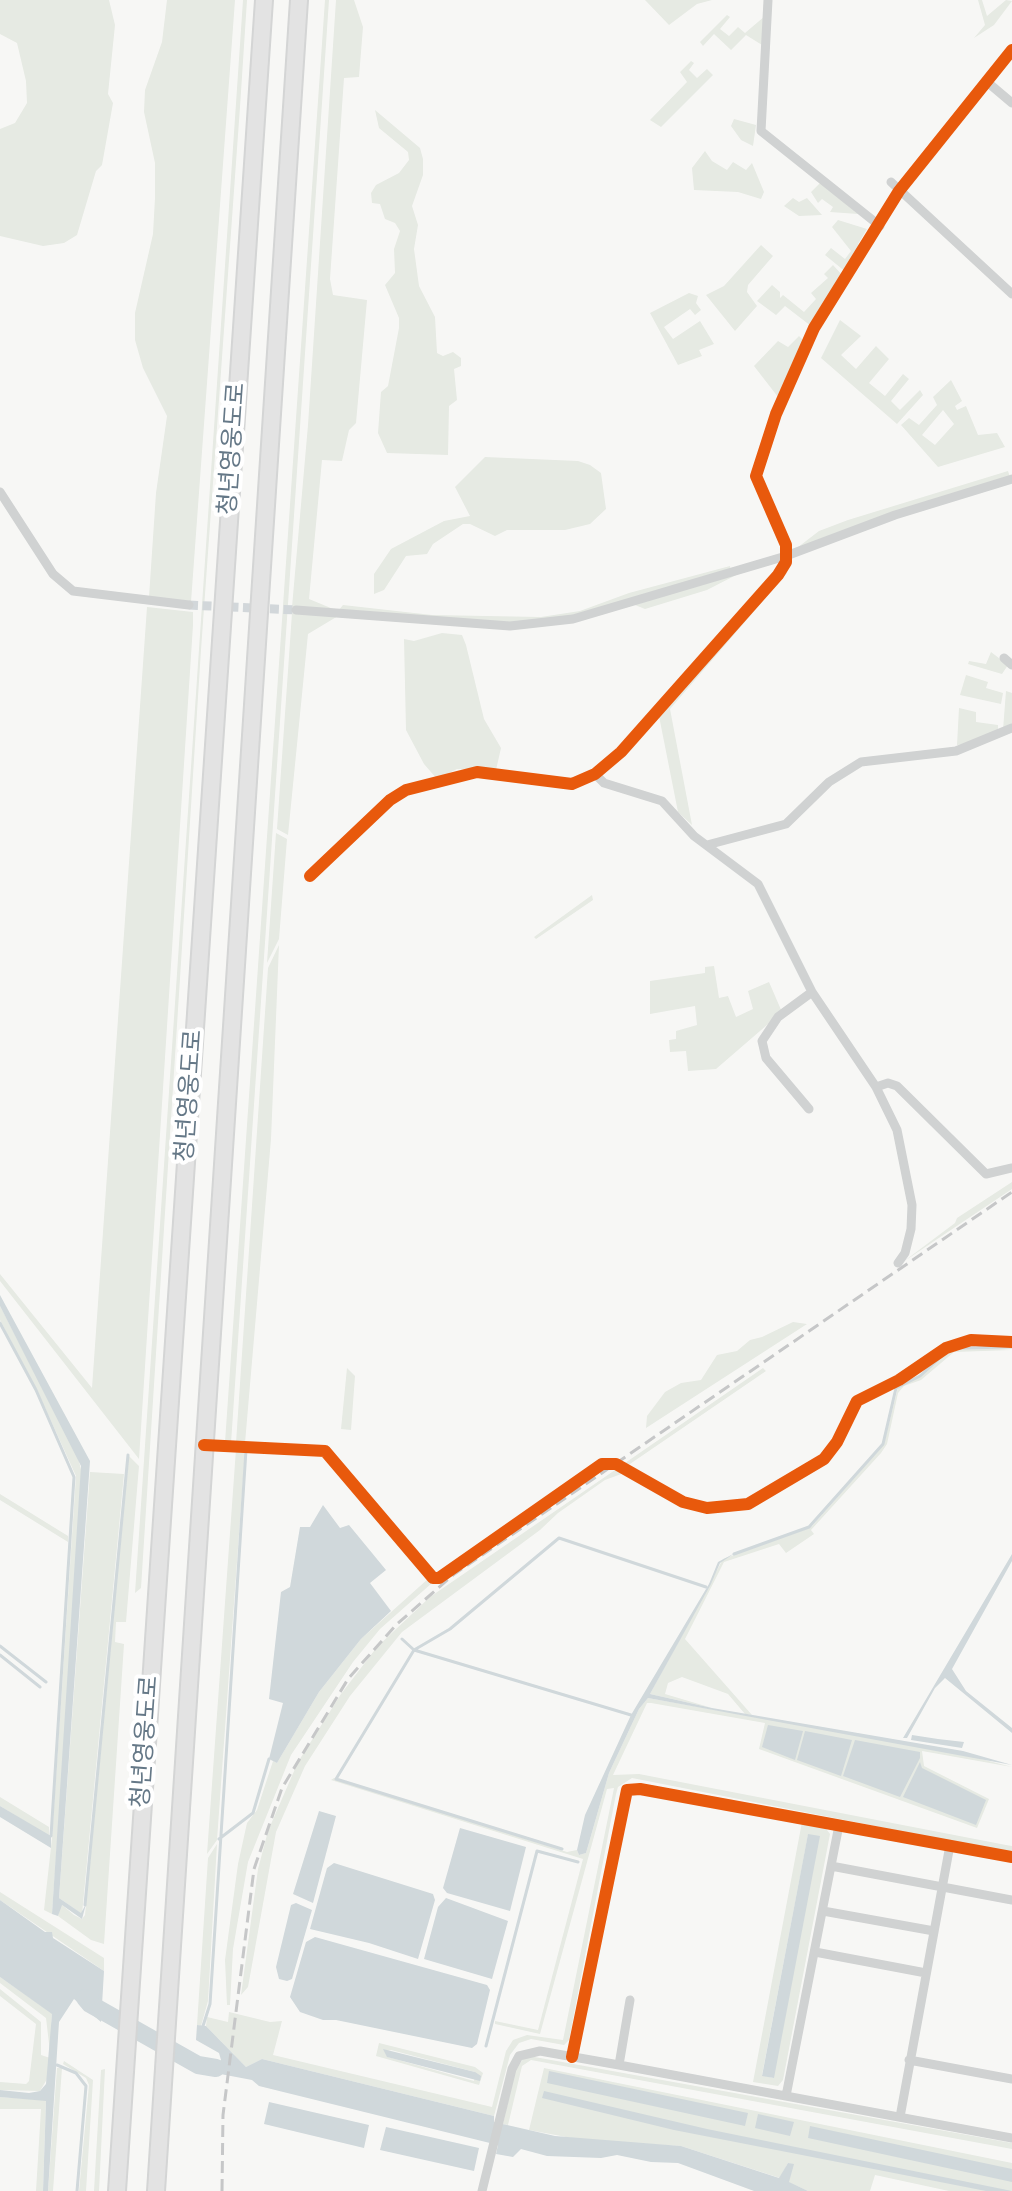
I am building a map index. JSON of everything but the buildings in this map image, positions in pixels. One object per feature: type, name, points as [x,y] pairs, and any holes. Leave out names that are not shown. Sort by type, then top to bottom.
[{"type":"highway","name":"청년영웅도로","points":[[117,2191],[264,0]]},
{"type":"highway","name":"청년영웅도로","points":[[156,2191],[299,0]]},
{"type":"street","points":[[768,0],[761,131],[880,226]]},
{"type":"street","points":[[310,876],[390,800],[406,790],[477,772],[572,784],[595,774],[621,752],[778,575],[786,556],[784,536],[759,487],[756,468],[814,328],[899,191],[1012,50]]},
{"type":"street","points":[[986,81],[1012,103]]},
{"type":"street","points":[[891,182],[1012,294]]},
{"type":"street","points":[[296,610],[510,626],[573,619],[786,556],[895,515],[1012,479]]},
{"type":"street","points":[[0,492],[53,574],[73,591],[189,605]]},
{"type":"street","points":[[707,845],[786,824],[829,782],[861,762],[956,751],[1012,728]]},
{"type":"street","points":[[595,774],[604,783],[662,801],[707,845],[745,870],[758,884],[812,992],[876,1087],[897,1130],[912,1205],[911,1229],[905,1253],[898,1263]]},
{"type":"street","points":[[809,1109],[766,1058],[762,1041],[778,1017],[812,992]]},
{"type":"street","points":[[876,1087],[888,1083],[897,1086],[986,1174],[1012,1168]]},
{"type":"street","points":[[204,1445],[325,1451],[433,1578],[439,1578],[602,1464],[616,1464],[683,1502],[707,1508],[748,1504],[824,1459],[837,1442],[857,1401],[899,1380],[946,1348],[971,1340],[1012,1342]]},
{"type":"street","points":[[572,2057],[627,1790],[640,1789],[1012,1857]]},
{"type":"street","points":[[786,2096],[839,1825]]},
{"type":"street","points":[[900,2117],[950,1845]]},
{"type":"street","points":[[831,1866],[1012,1900]]},
{"type":"street","points":[[823,1911],[934,1931]]},
{"type":"street","points":[[815,1952],[926,1973]]},
{"type":"street","points":[[619,2065],[630,2000]]},
{"type":"street","points":[[482,2191],[512,2069],[519,2056],[532,2051],[1012,2136]]},
{"type":"street","points":[[909,2060],[1012,2079]]},
{"type":"shaded area","points":[[0,0],[109,0],[115,25],[108,94],[113,103],[102,165],[96,171],[77,235],[64,243],[43,246],[0,236],[0,129],[15,123],[27,103],[26,81],[17,43],[0,34]]},
{"type":"shaded area","points":[[167,0],[235,0],[191,602],[149,597],[156,493],[167,416],[143,368],[135,340],[135,313],[153,234],[155,198],[155,163],[144,112],[145,90],[162,42]]},
{"type":"shaded area","points":[[243,0],[247,0],[201,650],[141,1588],[135,1593]]},
{"type":"shaded area","points":[[325,0],[329,0],[231,1443],[225,1442]]},
{"type":"shaded area","points":[[336,0],[354,0],[363,27],[359,77],[344,78],[330,279],[333,295],[367,300],[356,423],[349,430],[342,461],[322,460],[309,599],[337,610],[292,607],[308,425]]},
{"type":"shaded area","points":[[645,0],[712,0],[697,4],[669,25]]},
{"type":"shaded area","points":[[978,0],[982,0],[987,16],[1006,0],[1012,1],[994,25],[974,38],[985,25]]},
{"type":"shaded area","points":[[727,15],[730,17],[720,29],[729,36],[738,27],[745,33],[765,16],[762,45],[746,35],[731,50],[714,34],[703,46],[700,42]]},
{"type":"shaded area","points":[[691,61],[694,63],[689,70],[697,78],[707,69],[713,75],[661,127],[650,120],[687,82],[680,72]]},
{"type":"shaded area","points":[[375,110],[420,148],[423,159],[423,175],[412,206],[418,225],[414,249],[419,286],[435,317],[437,353],[443,356],[453,352],[461,358],[461,366],[454,369],[457,400],[449,406],[448,455],[387,453],[378,433],[381,392],[388,386],[399,328],[399,318],[385,285],[395,273],[394,249],[400,231],[395,223],[385,219],[380,204],[372,203],[371,193],[376,185],[399,173],[409,160],[408,152],[379,128]]},
{"type":"shaded area","points":[[734,119],[756,125],[753,146],[741,140],[731,126]]},
{"type":"shaded area","points":[[705,151],[712,161],[727,170],[733,162],[746,170],[752,163],[764,192],[761,199],[738,192],[694,190],[692,168]]},
{"type":"shaded area","points":[[821,182],[858,214],[830,212],[833,207],[822,199],[818,203],[811,192]]},
{"type":"shaded area","points":[[793,198],[799,202],[807,198],[822,215],[799,216],[784,206]]},
{"type":"shaded area","points":[[838,220],[867,229],[858,244],[863,248],[847,273],[825,255],[831,248],[845,259],[851,251],[832,227]]},
{"type":"shaded area","points":[[761,245],[773,256],[748,285],[747,292],[757,306],[735,331],[706,295],[724,286]]},
{"type":"shaded area","points":[[833,265],[844,277],[811,326],[785,306],[776,315],[757,301],[772,285],[780,292],[780,298],[783,295],[804,312],[816,299],[811,293],[828,278],[824,274]]},
{"type":"shaded area","points":[[689,293],[698,296],[696,303],[701,310],[695,315],[690,309],[664,327],[673,339],[700,321],[714,344],[699,350],[702,356],[678,365],[650,313]]},
{"type":"shaded area","points":[[840,320],[861,336],[841,355],[856,369],[876,346],[889,359],[869,383],[885,396],[903,374],[909,379],[891,401],[900,410],[920,390],[923,395],[897,424],[821,358]]},
{"type":"shaded area","points":[[799,336],[805,342],[778,397],[754,366],[778,341],[788,347]]},
{"type":"shaded area","points":[[951,380],[962,401],[955,406],[957,410],[966,406],[978,435],[997,433],[1005,447],[938,467],[901,425],[909,418],[919,425],[937,405],[933,397]],"holes":[[[943,410],[954,424],[935,445],[922,435]]]},
{"type":"shaded area","points":[[485,457],[578,461],[590,465],[601,473],[606,509],[590,524],[565,530],[507,530],[495,536],[470,524],[463,524],[433,544],[427,554],[406,556],[384,590],[374,594],[374,574],[391,549],[444,521],[470,516],[455,487]]},
{"type":"shaded area","points":[[1008,471],[1010,477],[793,551],[819,531],[848,520]]},
{"type":"shaded area","points":[[730,566],[731,571],[575,617],[510,624],[338,611],[343,605],[432,615],[541,617],[580,611],[629,593]]},
{"type":"shaded area","points":[[784,569],[787,573],[670,709],[692,825],[678,812],[658,711]]},
{"type":"shaded area","points":[[742,572],[707,590],[645,609],[635,605]]},
{"type":"shaded area","points":[[147,607],[193,612],[193,625],[139,1459],[0,1281],[0,1274],[92,1388]]},
{"type":"shaded area","points":[[292,613],[338,616],[308,634],[288,835],[277,829]]},
{"type":"shaded area","points":[[442,633],[462,635],[466,645],[484,719],[501,748],[496,770],[457,769],[437,779],[424,764],[406,730],[404,639],[414,641]]},
{"type":"shaded area","points":[[991,652],[1008,665],[1002,674],[968,664],[969,661],[986,664]]},
{"type":"shaded area","points":[[966,675],[988,682],[986,688],[1003,693],[1001,704],[960,695]]},
{"type":"shaded area","points":[[1006,691],[1012,693],[1012,726],[1003,730]]},
{"type":"shaded area","points":[[959,708],[976,712],[976,722],[998,725],[998,732],[978,743],[957,745]]},
{"type":"shaded area","points":[[276,833],[287,839],[279,939],[267,963]]},
{"type":"shaded area","points":[[592,895],[593,900],[536,939],[534,937]]},
{"type":"shaded area","points":[[279,945],[271,1139],[245,1443],[236,1443],[268,968]]},
{"type":"shaded area","points":[[714,966],[719,998],[728,996],[736,1017],[753,1009],[748,991],[769,982],[782,1012],[716,1069],[688,1071],[686,1051],[670,1052],[669,1040],[676,1039],[676,1031],[697,1025],[695,1006],[650,1014],[650,981],[705,973],[705,967]]},
{"type":"shaded area","points":[[1012,1182],[1012,1189],[903,1262],[955,1223],[957,1218]]},
{"type":"shaded area","points":[[0,1295],[90,1461],[59,1898],[81,1913],[86,1904],[82,1919],[62,1905],[58,1916],[52,1914],[81,1466],[0,1306]]},
{"type":"shaded area","points":[[0,1306],[77,1454],[83,1477],[52,1914],[44,1910],[52,1838],[76,1476],[37,1390],[0,1320]]},
{"type":"shaded area","points":[[793,1322],[807,1324],[646,1428],[647,1416],[665,1392],[681,1383],[701,1380],[717,1355],[737,1351],[750,1340]]},
{"type":"shaded area","points":[[971,1347],[1012,1350],[954,1352],[921,1380],[904,1386],[898,1393],[887,1444],[811,1530],[814,1534],[786,1553],[779,1544],[724,1562],[685,1639],[752,1715],[745,1714],[728,1694],[682,1677],[668,1683],[665,1694],[712,1708],[650,1694],[723,1559],[812,1526],[884,1444],[898,1387],[921,1376],[948,1353]]},
{"type":"shaded area","points":[[347,1368],[355,1376],[351,1430],[341,1429]]},
{"type":"shaded area","points":[[763,1368],[766,1371],[627,1466],[625,1463]]},
{"type":"shaded area","points":[[236,1449],[245,1450],[217,1840],[207,1854]]},
{"type":"shaded area","points":[[129,1456],[139,1466],[126,1622],[116,1622],[115,1642],[124,1644],[104,1944],[91,1940],[58,1916],[61,1904],[82,1919],[85,1915]]},
{"type":"shaded area","points":[[615,1470],[624,1473],[605,1480],[558,1513],[540,1530],[402,1632],[350,1696],[305,1766],[276,1832],[248,1987],[241,1995],[258,1869],[268,1831],[298,1762],[341,1694],[377,1647],[430,1597]]},
{"type":"shaded area","points":[[90,1472],[124,1474],[82,1914],[59,1898]]},
{"type":"shaded area","points":[[0,1494],[68,1536],[68,1542],[0,1500]]},
{"type":"shaded area","points":[[323,1505],[340,1528],[349,1525],[386,1570],[370,1583],[391,1611],[361,1639],[319,1692],[277,1763],[269,1759],[283,1703],[269,1699],[281,1592],[290,1587],[300,1527],[310,1527]]},
{"type":"shaded area","points":[[735,1553],[720,1563],[711,1584],[650,1694],[712,1708],[963,1751],[1012,1765],[648,1698],[639,1709],[609,1773],[586,1853],[579,1855],[577,1850],[585,1815],[631,1715],[709,1584],[718,1562]]},
{"type":"shaded area","points":[[1012,1554],[1012,1561],[952,1669],[966,1691],[1012,1728],[1012,1733],[945,1678],[935,1688],[907,1738],[903,1738]]},
{"type":"shaded area","points":[[429,1578],[432,1583],[380,1629],[353,1662],[291,1755],[248,1862],[233,1949],[230,2005],[227,2005],[225,1960],[238,1864],[247,1823],[257,1810],[273,1761],[277,1763],[319,1692],[361,1639]]},
{"type":"shaded area","points":[[648,1698],[962,1754],[1012,1767],[922,1751],[924,1766],[989,1799],[977,1828],[759,1749],[765,1723],[647,1703],[613,1775],[639,1774],[1012,1846],[1012,1853],[632,1778],[618,1787],[616,1794],[569,2040],[564,2045],[531,2039],[519,2043],[510,2055],[494,2116],[262,2059],[246,2067],[206,2026],[207,2017],[228,2022],[229,2012],[270,2022],[282,2021],[273,2055],[492,2107],[506,2051],[513,2040],[527,2035],[563,2040],[614,1788],[607,1789],[540,2034],[495,2024],[495,2021],[538,2030],[583,1859],[331,1780],[334,1778],[567,1852],[577,1850],[579,1855],[586,1853],[609,1773],[639,1709]]},
{"type":"shaded area","points":[[768,1725],[803,1731],[795,1760],[762,1747]]},
{"type":"shaded area","points":[[805,1731],[852,1740],[841,1776],[797,1760]]},
{"type":"shaded area","points":[[912,1735],[964,1742],[962,1748],[911,1740]]},
{"type":"shaded area","points":[[855,1740],[920,1752],[920,1758],[900,1797],[843,1776]]},
{"type":"shaded area","points":[[920,1762],[922,1768],[986,1800],[976,1825],[903,1797]]},
{"type":"shaded area","points":[[0,1797],[49,1827],[49,1836],[0,1806]]},
{"type":"shaded area","points":[[0,1806],[51,1836],[51,1848],[0,1817]]},
{"type":"shaded area","points":[[319,1811],[336,1816],[313,1903],[293,1894]]},
{"type":"shaded area","points":[[802,1822],[824,1826],[830,1834],[783,2080],[778,2086],[753,2082]],"holes":[[[808,1835],[819,1837],[773,2078],[762,2075]]]},
{"type":"shaded area","points":[[460,1828],[526,1847],[510,1911],[447,1893],[443,1888]]},
{"type":"shaded area","points":[[808,1834],[820,1836],[774,2078],[762,2076]]},
{"type":"shaded area","points":[[217,1844],[208,2001],[201,2026],[197,2025],[208,1858]]},
{"type":"shaded area","points":[[334,1863],[433,1894],[435,1900],[418,1959],[310,1929],[327,1868]]},
{"type":"shaded area","points":[[0,1892],[104,1958],[104,1971],[0,1900]]},
{"type":"shaded area","points":[[446,1898],[508,1921],[492,1979],[424,1959],[438,1907]]},
{"type":"shaded area","points":[[0,1900],[45,1932],[52,1932],[53,1938],[104,1971],[101,2022],[74,1999],[59,2022],[48,2191],[43,2191],[46,2101],[0,2097],[0,2090],[29,2093],[40,2091],[46,2084],[52,2014],[0,1977]]},
{"type":"shaded area","points":[[296,1903],[312,1910],[292,1979],[287,1981],[279,1979],[276,1967],[291,1905]]},
{"type":"shaded area","points":[[315,1937],[487,1985],[490,1990],[477,2044],[472,2048],[336,2020],[323,2020],[300,2012],[290,1997],[306,1942]]},
{"type":"shaded area","points":[[0,1977],[52,2013],[50,2052],[46,2018],[0,1983]]},
{"type":"shaded area","points":[[0,1989],[41,2022],[41,2055],[50,2058],[50,2074],[40,2091],[0,2090],[0,2082],[26,2084],[29,2081],[36,2024],[0,1996]]},
{"type":"shaded area","points":[[197,2025],[206,2026],[246,2067],[262,2059],[494,2116],[494,2122],[555,2136],[681,2146],[779,2178],[788,2163],[794,2164],[789,2182],[808,2191],[754,2191],[678,2163],[651,2162],[617,2155],[601,2158],[547,2156],[521,2149],[513,2157],[496,2154],[498,2145],[259,2086],[252,2080],[194,2069],[195,2055],[219,2067],[221,2060],[219,2053],[196,2040]]},
{"type":"shaded area","points":[[379,2043],[475,2067],[483,2073],[479,2085],[376,2056]],"holes":[[[387,2051],[475,2072],[474,2081],[388,2057]]]},
{"type":"shaded area","points":[[383,2049],[475,2072],[481,2076],[480,2081],[387,2057]]},
{"type":"shaded area","points":[[529,2056],[1012,2143],[1012,2149],[531,2060],[522,2066],[508,2125],[503,2124],[515,2072],[523,2059]]},
{"type":"shaded area","points":[[64,2061],[93,2080],[86,2191],[79,2191],[89,2085],[86,2078],[63,2064]]},
{"type":"shaded area","points":[[57,2068],[62,2068],[53,2191],[48,2191]]},
{"type":"shaded area","points":[[544,2068],[1012,2163],[1012,2191],[949,2191],[875,2175],[870,2191],[808,2191],[788,2182],[793,2165],[788,2163],[780,2178],[681,2146],[582,2140],[529,2130]]},
{"type":"shaded area","points":[[105,2069],[99,2191],[94,2191],[101,2070]]},
{"type":"shaded area","points":[[549,2071],[748,2113],[745,2126],[547,2083]]},
{"type":"shaded area","points":[[544,2091],[707,2129],[1012,2191],[986,2191],[674,2130],[542,2098]]},
{"type":"shaded area","points":[[0,2097],[46,2100],[43,2191],[36,2191],[41,2109],[0,2109]]},
{"type":"shaded area","points":[[269,2102],[369,2125],[364,2148],[264,2124]]},
{"type":"shaded area","points":[[758,2114],[794,2122],[790,2136],[755,2128]]},
{"type":"shaded area","points":[[810,2126],[1012,2169],[1012,2182],[808,2138]]},
{"type":"shaded area","points":[[386,2127],[479,2148],[474,2171],[380,2150]]},
{"type":"waterway","points":[[0,1323],[36,1390],[74,1477],[51,1836]]},
{"type":"waterway","points":[[960,1348],[1012,1347]]},
{"type":"waterway","points":[[734,1554],[809,1527],[883,1444],[896,1388],[920,1376],[942,1356]]},
{"type":"waterway","points":[[203,2026],[210,2004],[246,1450]]},
{"type":"waterway","points":[[85,1905],[128,1455]]},
{"type":"waterway","points":[[562,1849],[336,1779],[414,1650],[450,1629],[559,1538],[706,1587]]},
{"type":"waterway","points":[[402,1639],[414,1650],[631,1715]]},
{"type":"waterway","points":[[0,1646],[46,1682]]},
{"type":"waterway","points":[[0,1655],[40,1687]]},
{"type":"waterway","points":[[219,1839],[253,1813],[269,1759]]},
{"type":"waterway","points":[[486,2046],[537,1851],[578,1862]]},
{"type":"waterway","points":[[85,1998],[90,2004],[198,2065],[216,2068]]},
{"type":"waterway","points":[[57,2065],[76,2073],[86,2086],[77,2191]]},
{"type":"tunnel","points":[[189,605],[296,610]]},
{"type":"railway","points":[[222,2191],[223,2115],[254,1869],[282,1788],[348,1679],[396,1625],[453,1575],[1012,1192]]},
{"type":"cycle path","points":[[310,876],[390,800],[406,790],[477,772],[572,784],[595,774],[621,752],[778,575],[786,562],[786,545],[756,476],[776,414],[814,328],[899,191],[1012,50]]},
{"type":"cycle path","points":[[204,1445],[325,1451],[433,1578],[439,1578],[602,1464],[616,1464],[683,1502],[707,1508],[748,1504],[824,1459],[837,1442],[857,1401],[899,1380],[946,1348],[971,1340],[1012,1342]]},
{"type":"cycle path","points":[[572,2057],[627,1790],[640,1789],[1012,1857]]}]
